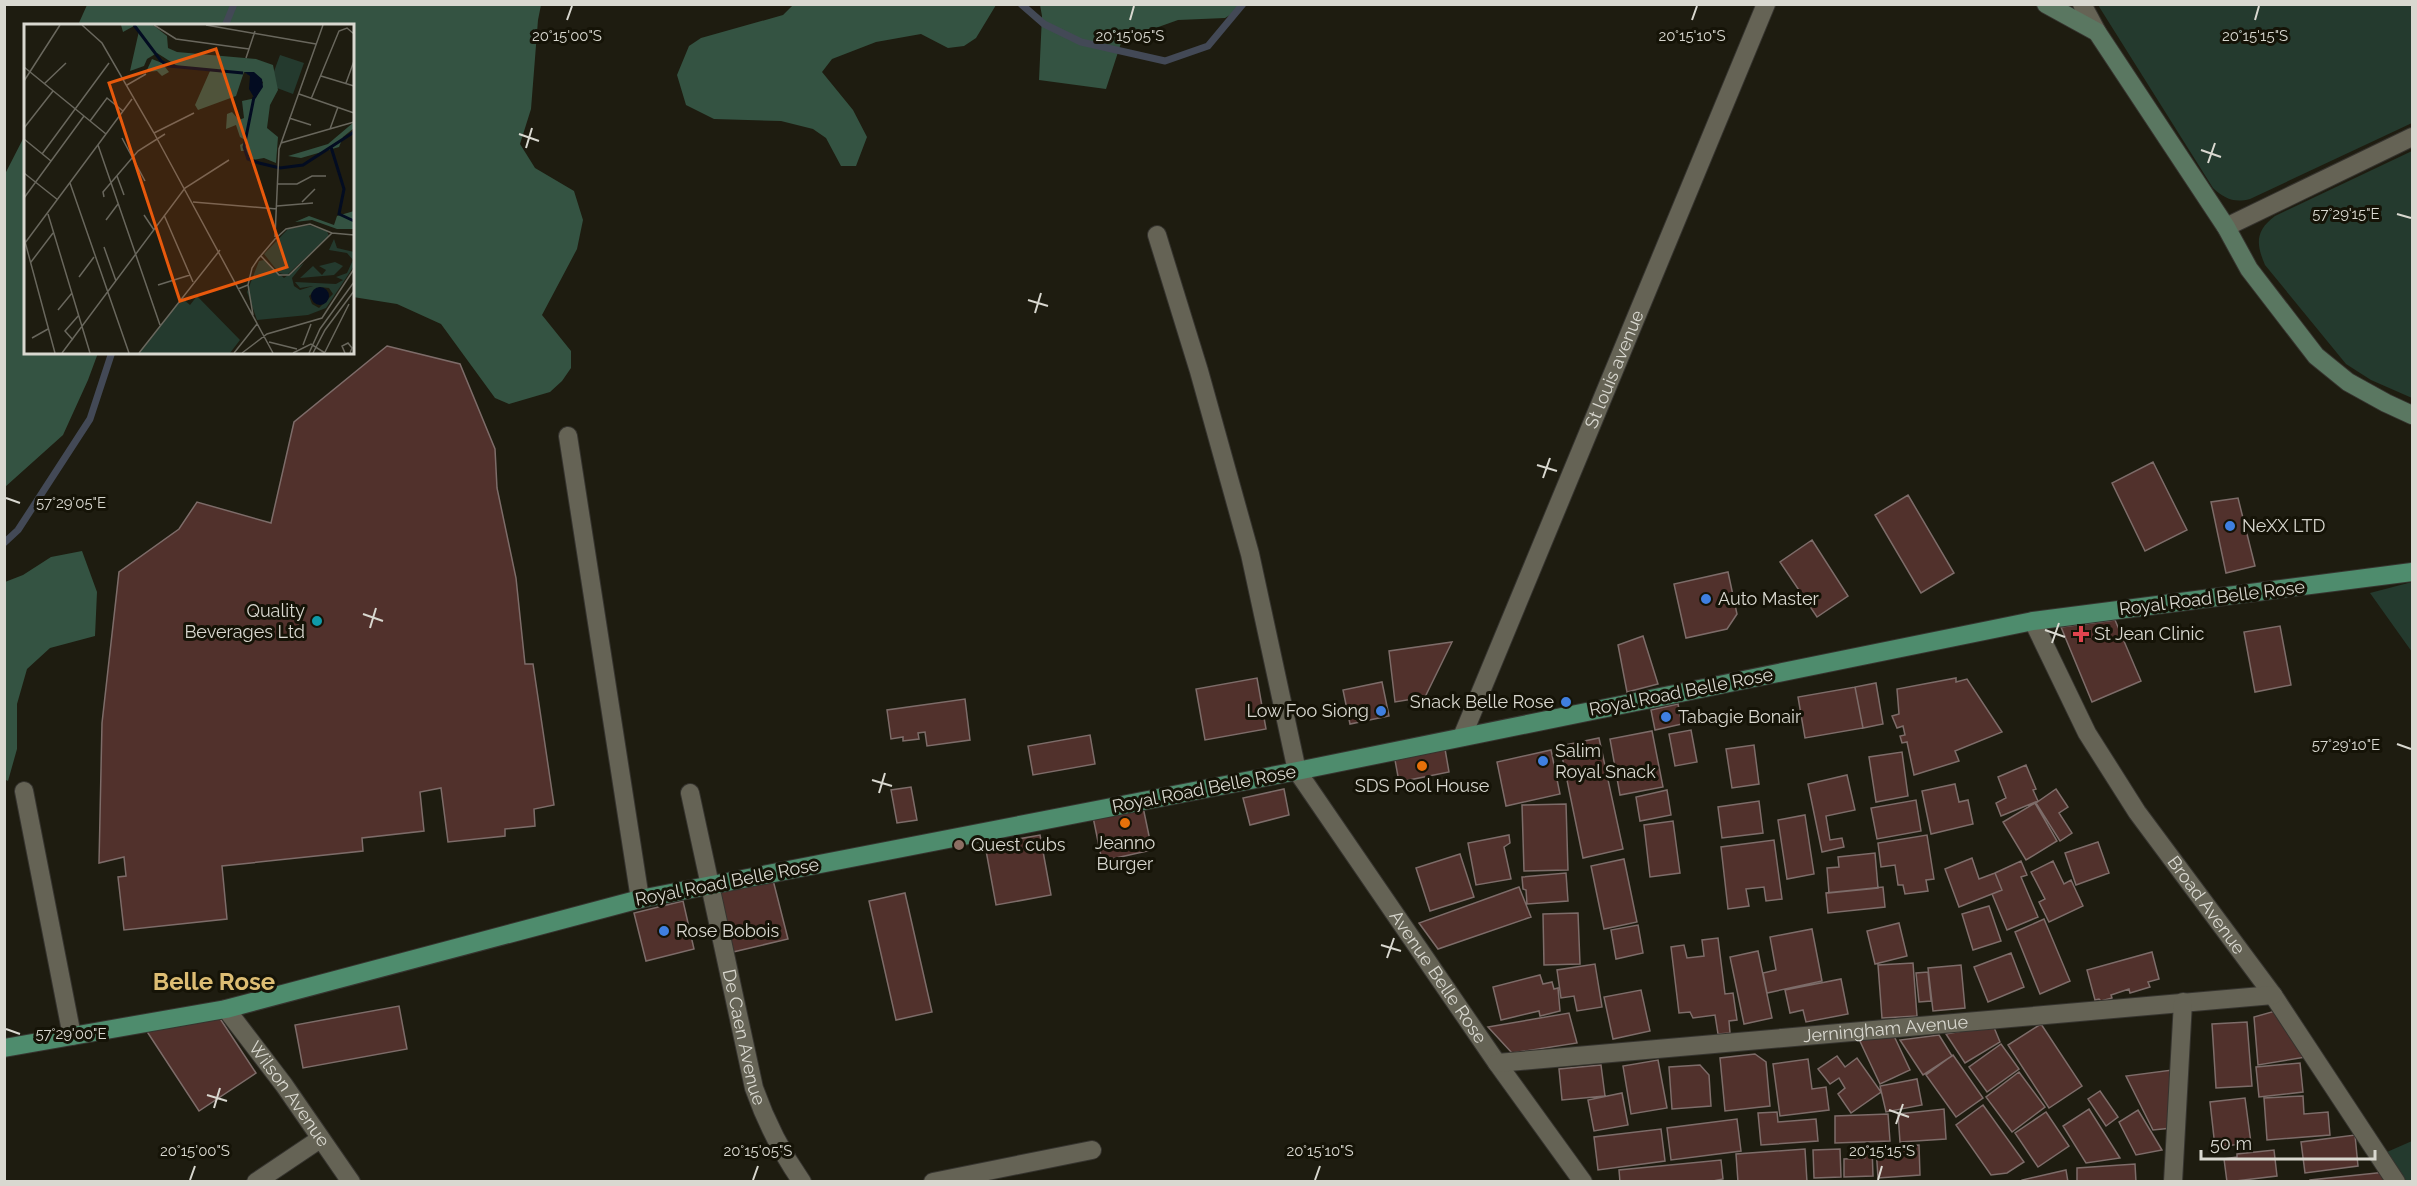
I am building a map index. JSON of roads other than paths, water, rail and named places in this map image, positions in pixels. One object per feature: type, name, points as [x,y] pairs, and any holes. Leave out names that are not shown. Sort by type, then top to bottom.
[{"type":"main road","name":"Royal Road Belle Rose","points":[[4,1048],[226,1009],[640,898],[1297,771],[2033,621],[2412,572]]},
{"type":"street","name":"St louis avenue","points":[[1462,737],[1766,4]]},
{"type":"street","points":[[2046,4],[2097,32]]},
{"type":"street","points":[[2082,4],[2097,32],[2226,227],[2249,269],[2316,356],[2349,382],[2412,415]]},
{"type":"street","points":[[2226,227],[2412,137]]},
{"type":"street","points":[[1157,235],[1199,371],[1250,554],[1297,771]]},
{"type":"street","points":[[568,436],[640,898]]},
{"type":"street","name":"Broad Avenue","points":[[2033,621],[2093,743],[2137,812],[2273,995],[2396,1182]]},
{"type":"street","name":"Avenue Belle Rose","points":[[1297,771],[1497,1063],[1583,1182]]},
{"type":"street","points":[[24,791],[72,1036]]},
{"type":"street","name":"De Caen Avenue","points":[[690,793],[754,1088],[766,1123],[785,1158],[802,1182]]},
{"type":"street","name":"Jerningham Avenue","points":[[1497,1063],[2273,995]]},
{"type":"street","points":[[2173,1182],[2183,1002]]},
{"type":"street","name":"Wilson Avenue","points":[[226,1009],[284,1085],[351,1182]]},
{"type":"street","points":[[256,1182],[320,1139]]},
{"type":"street","points":[[933,1182],[1092,1150]]},
{"type":"waterway","points":[[226,24],[234,4]]},
{"type":"waterway","points":[[1021,4],[1044,24],[1081,42],[1165,61],[1208,46],[1243,4]]},
{"type":"waterway","points":[[4,543],[18,530],[90,419],[111,354]]},
{"type":"place","name":"NeXX LTD","points":[[2230,526]]},
{"type":"place","name":"Auto Master","points":[[1706,599]]},
{"type":"place","name":"Quality Beverages Ltd","points":[[317,621]]},
{"type":"place","name":"St Jean Clinic","points":[[2081,634]]},
{"type":"place","name":"Snack Belle Rose","points":[[1566,702]]},
{"type":"place","name":"Low Foo Siong","points":[[1381,711]]},
{"type":"place","name":"Tabagie Bonair","points":[[1666,717]]},
{"type":"place","name":"Salim Royal Snack","points":[[1543,761]]},
{"type":"place","name":"SDS Pool House","points":[[1422,766]]},
{"type":"place","name":"Jeanno Burger","points":[[1125,823]]},
{"type":"place","name":"Quest cubs","points":[[959,845]]},
{"type":"place","name":"Rose Bobois","points":[[664,931]]},
{"type":"district","name":"Belle Rose","points":[[214,982]]}]
